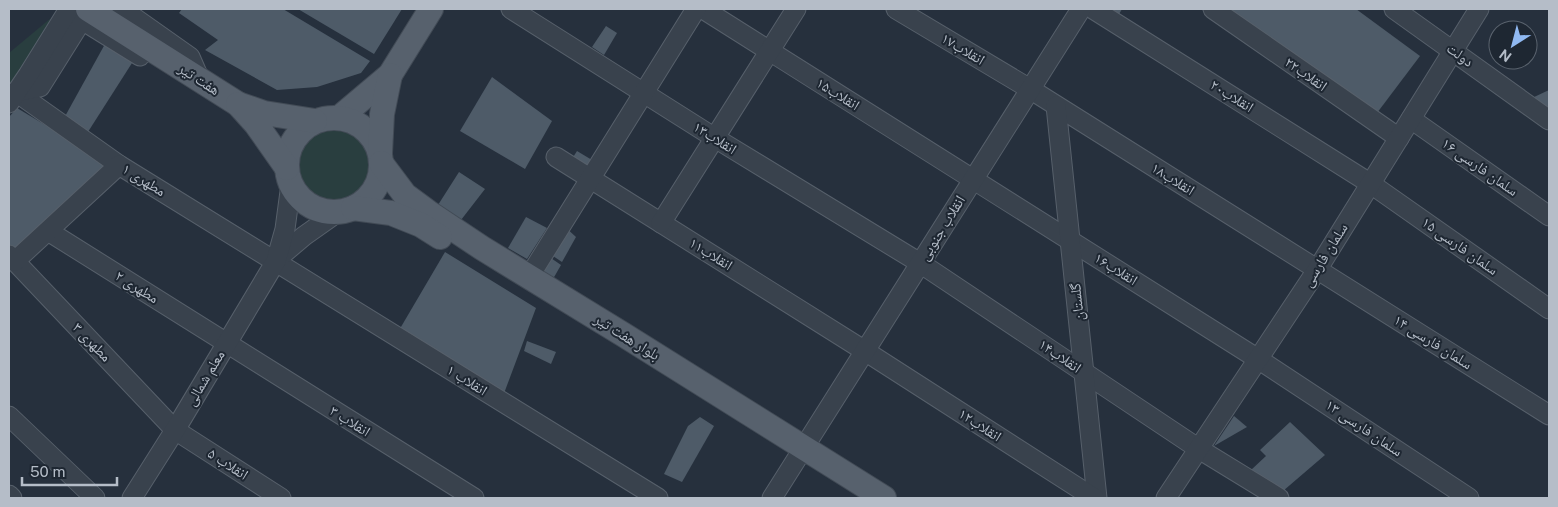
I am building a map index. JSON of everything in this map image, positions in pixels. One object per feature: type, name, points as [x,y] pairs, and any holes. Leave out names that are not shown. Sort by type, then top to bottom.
[{"type":"main road","name":"هفت تیر","points":[[88,9],[238,104]]},
{"type":"main road","points":[[339,118],[390,75],[432,9]]},
{"type":"main road","points":[[238,104],[256,124],[289,176],[299,196],[310,205],[323,210],[345,210],[365,200],[374,190],[380,177],[382,114],[390,75]]},
{"type":"main road","points":[[238,104],[264,113],[316,121]]},
{"type":"main road","points":[[289,176],[288,154],[294,140],[303,129],[316,121],[327,118],[353,121],[365,129],[374,140],[381,158]]},
{"type":"main road","name":"بلوار هفت تیر","points":[[381,158],[405,195],[428,212],[800,455],[853,498]]},
{"type":"main road","name":"بلوار هفت تیر","points":[[345,210],[391,213],[421,225],[479,264],[800,455],[884,498]]},
{"type":"street","points":[[12,97],[69,9]]},
{"type":"street","points":[[12,97],[40,87],[82,20],[178,78],[200,80],[190,56],[122,9]]},
{"type":"street","name":"انقلاب۱۳","points":[[511,9],[714,138],[920,263]]},
{"type":"street","points":[[529,277],[696,9]]},
{"type":"street","name":"انقلاب۱۵","points":[[703,9],[973,179]]},
{"type":"street","points":[[661,223],[796,9]]},
{"type":"street","name":"انقلاب۱۷","points":[[896,9],[1030,89]]},
{"type":"street","name":"انقلاب جنوبی","points":[[772,498],[1081,9]]},
{"type":"street","name":"انقلاب۲۰","points":[[1093,9],[1371,184]]},
{"type":"street","name":"انقلاب۲۲","points":[[1213,9],[1399,138]]},
{"type":"street","name":"دولت","points":[[1394,9],[1454,50],[1549,120]]},
{"type":"street","name":"سلمان فارسی","points":[[1166,498],[1317,270],[1479,9]]},
{"type":"street","name":"انقلاب۱۸","points":[[1030,89],[1317,270]]},
{"type":"street","name":"مطهری ۱","points":[[12,97],[120,165],[277,259]]},
{"type":"street","name":"گلستان","points":[[1056,106],[1085,373],[1096,498]]},
{"type":"street","name":"سلمان فارسی ۱۶","points":[[1411,119],[1549,216]]},
{"type":"street","name":"انقلاب۱۱","points":[[556,157],[865,351]]},
{"type":"street","points":[[12,258],[48,231],[120,165]]},
{"type":"street","points":[[277,259],[285,229],[289,176]]},
{"type":"street","name":"انقلاب۱۶","points":[[973,179],[1258,359]]},
{"type":"street","name":"سلمان فارسی ۱۵","points":[[1371,184],[1549,309]]},
{"type":"street","points":[[277,259],[304,236],[345,210]]},
{"type":"street","name":"مطهری ۲","points":[[48,231],[226,343]]},
{"type":"street","name":"مطهری ۳","points":[[12,258],[175,430]]},
{"type":"street","name":"معلم شمالی","points":[[132,498],[277,259]]},
{"type":"street","name":"انقلاب ۱","points":[[277,259],[658,498]]},
{"type":"street","name":"انقلاب۱۴","points":[[920,263],[1199,449],[1279,498]]},
{"type":"street","name":"سلمان فارسی ۱۴","points":[[1317,270],[1549,415]]},
{"type":"street","name":"انقلاب ۳","points":[[226,343],[474,498]]},
{"type":"street","name":"انقلاب۱۲","points":[[865,351],[1096,498]]},
{"type":"street","name":"سلمان فارسی ۱۳","points":[[1258,359],[1469,498]]},
{"type":"street","points":[[9,416],[95,498]]},
{"type":"street","name":"انقلاب ۵","points":[[175,430],[281,498]]},
{"type":"street","points":[[9,495],[12,498]]},
{"type":"green space","points":[[51,18],[9,92],[9,53]]},
{"type":"green space","points":[[332,123],[348,127],[361,135],[369,148],[373,164],[369,180],[361,193],[348,201],[332,205],[316,201],[303,193],[295,180],[291,164],[295,148],[303,135],[316,127]]},
{"type":"building","points":[[182,9],[283,9],[370,61],[361,73],[317,87],[277,90],[205,50],[218,40],[179,13]]},
{"type":"building","points":[[298,9],[402,9],[374,54]]},
{"type":"building","points":[[1106,9],[1122,9],[1118,16]]},
{"type":"building","points":[[1230,9],[1356,9],[1420,56],[1377,113]]},
{"type":"building","points":[[606,26],[617,33],[604,55],[592,47]]},
{"type":"building","points":[[105,44],[132,63],[86,135],[63,120]]},
{"type":"building","points":[[492,77],[552,121],[525,169],[460,131]]},
{"type":"building","points":[[1549,90],[1549,106],[1546,108],[1532,98]]},
{"type":"building","points":[[17,108],[110,164],[16,253],[9,246],[9,117]]},
{"type":"building","points":[[577,151],[592,160],[584,171],[570,162]]},
{"type":"building","points":[[459,172],[485,189],[461,220],[438,205]]},
{"type":"building","points":[[526,217],[547,228],[527,259],[508,248]]},
{"type":"building","points":[[564,226],[576,237],[562,262],[547,252]]},
{"type":"building","points":[[445,252],[536,308],[503,396],[398,332]]},
{"type":"building","points":[[548,256],[561,265],[553,279],[537,269]]},
{"type":"building","points":[[527,341],[556,352],[551,364],[524,351]]},
{"type":"building","points":[[1234,416],[1247,427],[1214,446]]},
{"type":"building","points":[[700,417],[714,426],[682,482],[664,474],[688,426]]},
{"type":"building","points":[[1290,422],[1325,455],[1283,491],[1251,470],[1266,456],[1260,450]]}]
